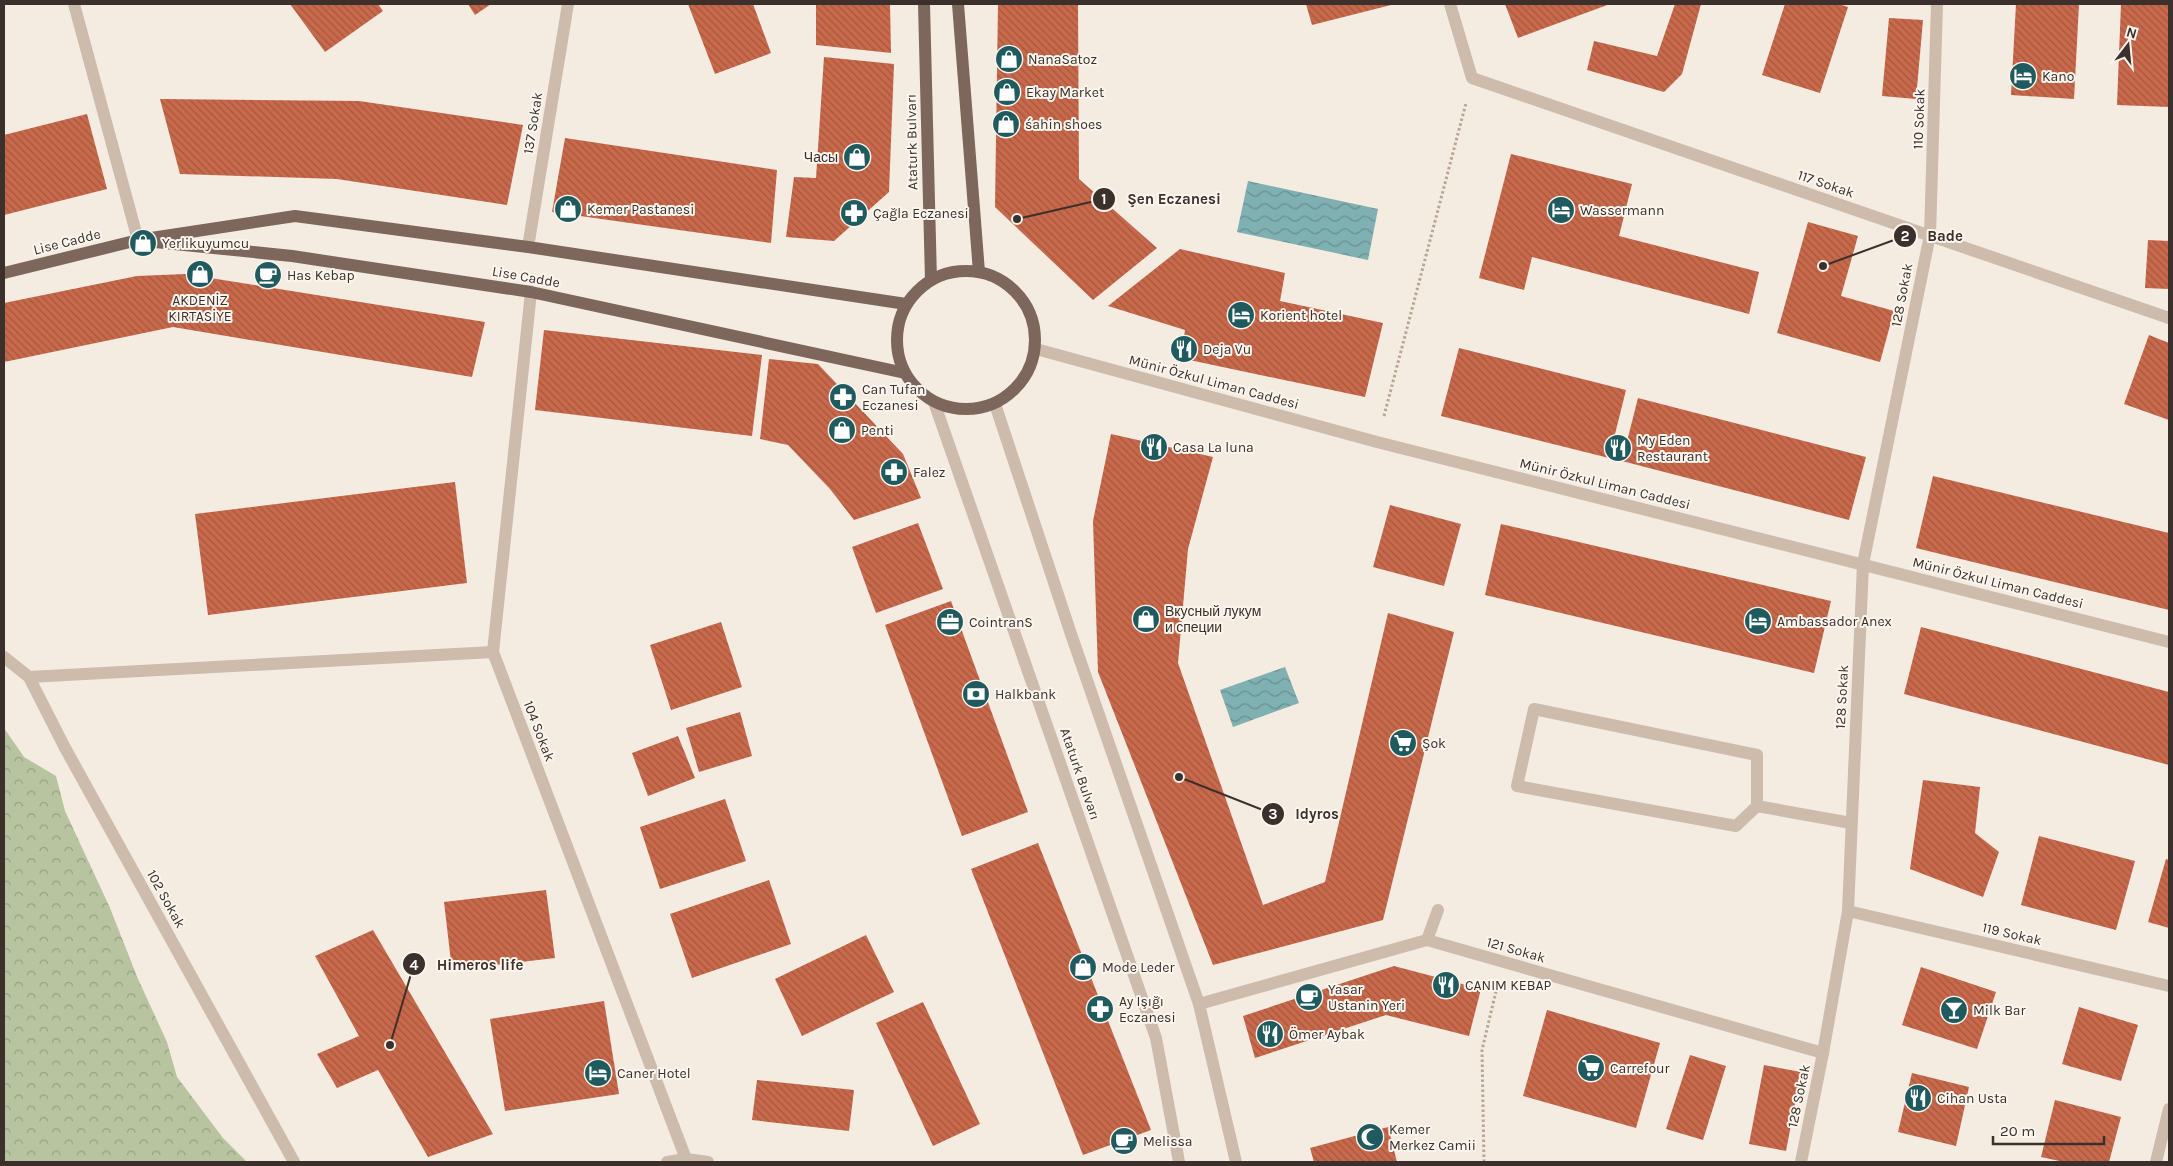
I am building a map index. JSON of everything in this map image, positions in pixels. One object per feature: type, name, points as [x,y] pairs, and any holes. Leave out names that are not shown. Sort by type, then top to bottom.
[{"type":"main road","name":"Ataturk Bulvarı","points":[[924,4],[931,280]]},
{"type":"main road","points":[[958,4],[979,272]]},
{"type":"main road","name":"Lise Cadde","points":[[4,273],[138,240],[295,216],[528,247],[906,304]]},
{"type":"main road","name":"Lise Cadde","points":[[138,240],[292,256],[531,292],[905,373]]},
{"type":"main road","points":[[962,270],[979,272],[999,279],[1016,292],[1028,308],[1035,328],[1036,349],[1029,372],[1014,390],[995,404],[975,409],[954,408],[934,402],[917,389],[905,373],[897,350],[898,326],[906,304],[917,291],[931,280],[946,273],[962,270]]},
{"type":"street","points":[[74,4],[138,240]]},
{"type":"street","name":"137 Sokak","points":[[528,247],[568,4]]},
{"type":"street","points":[[1450,4],[1472,78]]},
{"type":"street","name":"110 Sokak","points":[[1930,235],[1937,4]]},
{"type":"street","name":"117 Sokak","points":[[1472,78],[2169,318]]},
{"type":"street","name":"128 Sokak","points":[[1801,1162],[1824,1053],[1848,911],[1863,564],[1930,235]]},
{"type":"street","name":"104 Sokak","points":[[531,292],[493,652],[686,1159]]},
{"type":"street","name":"Münir Özkul Liman Caddesi","points":[[1036,349],[1377,442],[2169,642]]},
{"type":"street","name":"Ataturk Bulvarı","points":[[934,402],[1156,1038],[1179,1162]]},
{"type":"street","points":[[995,404],[1068,625],[1199,1004],[1236,1162]]},
{"type":"street","points":[[29,677],[493,652]]},
{"type":"street","name":"102 Sokak","points":[[4,657],[29,677],[69,754],[294,1162]]},
{"type":"street","points":[[1534,709],[1757,755],[1757,806],[1736,826],[1517,786],[1534,709]]},
{"type":"street","points":[[1757,806],[1851,823]]},
{"type":"street","points":[[1199,1004],[1427,940],[1438,910]]},
{"type":"street","name":"119 Sokak","points":[[1848,911],[2169,986]]},
{"type":"street","name":"121 Sokak","points":[[1427,940],[1824,1053]]},
{"type":"street","points":[[2156,1162],[2169,1109]]},
{"type":"street","points":[[667,1162],[686,1159],[708,1162]]},
{"type":"path","points":[[1377,442],[1472,78]]},
{"type":"path","points":[[1484,1162],[1482,1050],[1504,962]]},
{"type":"green space","points":[[4,728],[24,757],[56,776],[65,811],[110,908],[138,979],[167,1042],[177,1077],[223,1138],[247,1162],[4,1162]]},
{"type":"water","points":[[1248,181],[1378,209],[1368,260],[1237,232]]},
{"type":"water","points":[[1285,667],[1299,703],[1233,727],[1220,690]]},
{"type":"building","points":[[290,4],[378,4],[383,11],[325,52]]},
{"type":"building","points":[[468,4],[491,4],[475,15]]},
{"type":"building","points":[[688,4],[753,4],[771,53],[715,74]]},
{"type":"building","points":[[816,4],[890,4],[891,53],[816,45]]},
{"type":"building","points":[[998,4],[1078,4],[1079,179],[1157,248],[1093,300],[995,207]]},
{"type":"building","points":[[1306,4],[1395,4],[1312,25]]},
{"type":"building","points":[[1505,4],[1610,4],[1518,38]]},
{"type":"building","points":[[1675,4],[1701,4],[1682,74],[1664,92],[1587,70],[1594,41],[1657,56]]},
{"type":"building","points":[[1785,4],[1838,4],[1848,7],[1820,93],[1762,75]]},
{"type":"building","points":[[2016,4],[2079,4],[2074,99],[2011,95]]},
{"type":"building","points":[[2121,4],[2169,4],[2169,107],[2117,105]]},
{"type":"building","points":[[1889,18],[1923,20],[1916,99],[1882,96]]},
{"type":"building","points":[[824,57],[894,64],[889,192],[834,241],[786,237],[794,177],[816,178]]},
{"type":"building","points":[[160,99],[359,101],[523,125],[507,205],[337,179],[180,174]]},
{"type":"building","points":[[87,114],[107,189],[4,215],[4,135]]},
{"type":"building","points":[[565,138],[777,170],[771,243],[552,212]]},
{"type":"building","name":"Wassermann","points":[[1511,154],[1632,184],[1619,236],[1759,272],[1749,314],[1532,257],[1524,290],[1479,278]]},
{"type":"building","points":[[1808,222],[1858,236],[1841,296],[1894,311],[1880,362],[1777,333]]},
{"type":"building","points":[[2148,240],[2169,241],[2169,289],[2145,288]]},
{"type":"building","name":"Korient hotel","points":[[1180,249],[1285,273],[1280,301],[1383,323],[1365,397],[1180,358],[1185,330],[1108,306]]},
{"type":"building","points":[[185,274],[485,322],[472,377],[173,327],[4,362],[4,303],[137,276]]},
{"type":"building","points":[[544,330],[762,355],[752,436],[535,410]]},
{"type":"building","points":[[2149,335],[2169,343],[2169,420],[2124,404]]},
{"type":"building","points":[[1459,348],[1626,390],[1609,458],[1441,416]]},
{"type":"building","points":[[769,359],[818,364],[903,454],[921,498],[854,520],[830,489],[788,445],[760,439]]},
{"type":"building","points":[[1638,398],[1866,457],[1849,520],[1622,461]]},
{"type":"building","points":[[1111,434],[1213,457],[1188,549],[1178,663],[1263,905],[1325,882],[1388,613],[1454,632],[1383,920],[1213,965],[1098,672],[1093,521]]},
{"type":"building","points":[[1933,476],[2169,533],[2169,610],[1916,548]]},
{"type":"building","points":[[455,482],[467,583],[208,615],[195,514]]},
{"type":"building","points":[[1390,505],[1461,524],[1444,586],[1373,567]]},
{"type":"building","points":[[918,523],[943,589],[876,613],[852,547]]},
{"type":"building","points":[[1501,524],[1831,601],[1814,673],[1485,595]]},
{"type":"building","points":[[951,601],[1028,812],[962,836],[885,625]]},
{"type":"building","points":[[721,622],[742,687],[671,710],[650,645]]},
{"type":"building","points":[[1921,627],[2169,692],[2169,765],[1904,694]]},
{"type":"building","points":[[740,712],[752,756],[699,772],[686,728]]},
{"type":"building","points":[[678,736],[695,778],[648,796],[632,753]]},
{"type":"building","points":[[1923,780],[1980,787],[1975,833],[1999,852],[1983,897],[1910,869]]},
{"type":"building","points":[[725,799],[746,861],[660,889],[640,827]]},
{"type":"building","points":[[2039,836],[2135,861],[2116,930],[2021,905]]},
{"type":"building","points":[[1038,843],[1151,1130],[1083,1155],[971,869]]},
{"type":"building","points":[[2166,859],[2169,860],[2169,928],[2148,922]]},
{"type":"building","points":[[769,880],[791,944],[692,978],[670,914]]},
{"type":"building","points":[[546,890],[555,958],[452,970],[444,902]]},
{"type":"building","points":[[373,930],[493,1134],[428,1157],[378,1070],[337,1088],[317,1054],[359,1036],[315,956]]},
{"type":"building","points":[[866,935],[894,992],[802,1036],[775,979]]},
{"type":"building","points":[[1394,966],[1481,989],[1469,1036],[1386,1015],[1255,1058],[1243,1016]]},
{"type":"building","points":[[1921,967],[1996,992],[1977,1049],[1902,1025]]},
{"type":"building","points":[[604,1001],[619,1094],[505,1111],[490,1019]]},
{"type":"building","points":[[923,1002],[980,1124],[933,1146],[876,1023]]},
{"type":"building","points":[[2079,1007],[2138,1025],[2121,1081],[2062,1064]]},
{"type":"building","points":[[1547,1010],[1660,1043],[1636,1128],[1523,1096]]},
{"type":"building","points":[[1690,1055],[1726,1066],[1703,1140],[1666,1129]]},
{"type":"building","points":[[1764,1065],[1801,1072],[1786,1151],[1749,1144]]},
{"type":"building","points":[[1912,1073],[1969,1087],[1956,1146],[1898,1132]]},
{"type":"building","points":[[757,1080],[854,1090],[849,1131],[752,1120]]},
{"type":"building","points":[[2055,1100],[2121,1117],[2109,1162],[2064,1162],[2041,1157]]},
{"type":"building","name":"Kemer Merkez Camii","points":[[1388,1127],[1397,1162],[1314,1162],[1310,1148]]},
{"type":"place","name":"NanaSatoz","points":[[1009,59]]},
{"type":"place","name":"Kano","points":[[2023,76]]},
{"type":"place","name":"Ekay Market","points":[[1007,92]]},
{"type":"place","name":"śahin shoes","points":[[1006,124]]},
{"type":"place","name":"Часы","points":[[857,157]]},
{"type":"place","name":"Kemer Pastanesi","points":[[568,209]]},
{"type":"place","name":"Wassermann","points":[[1561,210]]},
{"type":"place","name":"Çağla Eczanesi","points":[[854,213]]},
{"type":"place","name":"Şen Eczanesi","points":[[1017,219]]},
{"type":"place","name":"Yerlikuyumcu","points":[[143,243]]},
{"type":"place","name":"Bade","points":[[1823,266]]},
{"type":"place","name":"AKDENİZ KIRTASİYE","points":[[200,274]]},
{"type":"place","name":"Has Kebap","points":[[268,275]]},
{"type":"place","name":"Korient hotel","points":[[1241,315]]},
{"type":"place","name":"Deja Vu","points":[[1184,349]]},
{"type":"place","name":"Can Tufan Eczanesi","points":[[843,397]]},
{"type":"place","name":"Penti","points":[[842,430]]},
{"type":"place","name":"Casa La luna","points":[[1154,447]]},
{"type":"place","name":"My Eden Restaurant","points":[[1618,448]]},
{"type":"place","name":"Falez","points":[[894,472]]},
{"type":"place","name":"Вкусный лукум и специи","points":[[1146,619]]},
{"type":"place","name":"Ambassador Anex","points":[[1758,621]]},
{"type":"place","name":"CointranS","points":[[950,622]]},
{"type":"place","name":"Halkbank","points":[[976,694]]},
{"type":"place","name":"Şok","points":[[1403,743]]},
{"type":"place","name":"Idyros","points":[[1179,777]]},
{"type":"place","name":"Mode Leder","points":[[1083,967]]},
{"type":"place","name":"CANIM KEBAP","points":[[1446,985]]},
{"type":"place","name":"Yasar Ustanin Yeri","points":[[1309,997]]},
{"type":"place","name":"Ay Işığı Eczanesi","points":[[1100,1009]]},
{"type":"place","name":"Milk Bar","points":[[1954,1010]]},
{"type":"place","name":"Ömer Aybak","points":[[1270,1034]]},
{"type":"place","name":"Himeros life","points":[[390,1045]]},
{"type":"place","name":"Carrefour","points":[[1591,1068]]},
{"type":"place","name":"Caner Hotel","points":[[598,1073]]},
{"type":"place","name":"Cihan Usta","points":[[1918,1098]]},
{"type":"place","name":"Kemer Merkez Camii","points":[[1370,1137]]},
{"type":"place","name":"Melissa","points":[[1124,1141]]}]
